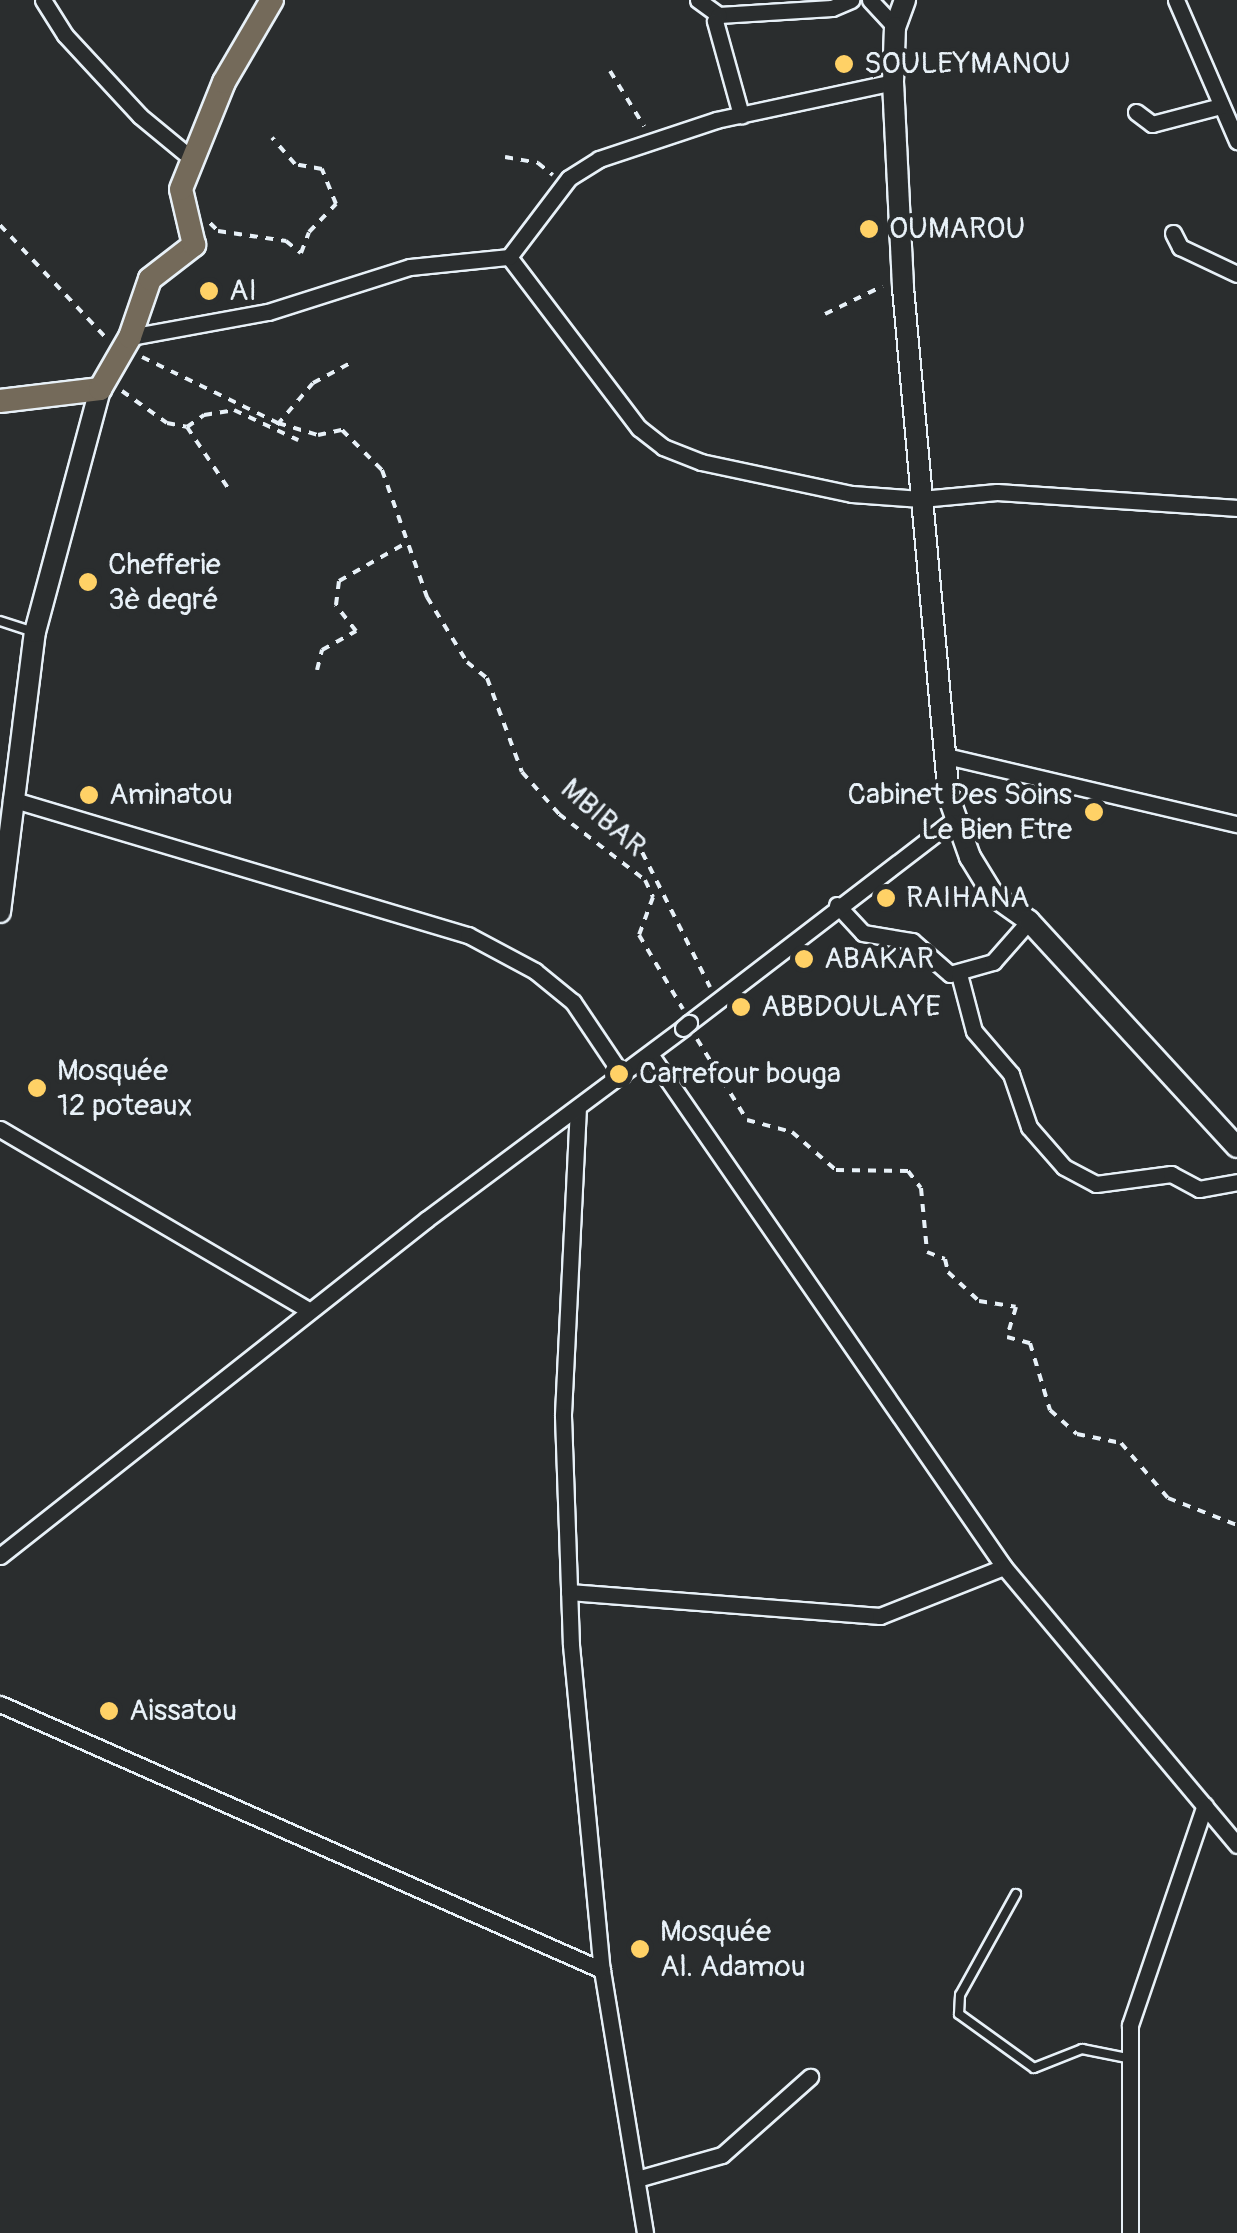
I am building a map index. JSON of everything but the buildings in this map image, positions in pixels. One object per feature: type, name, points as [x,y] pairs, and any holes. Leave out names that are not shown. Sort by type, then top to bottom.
[{"type":"main road","points":[[0,401],[102,385],[126,345],[150,279],[194,245],[181,189],[224,82],[272,0]]},
{"type":"street","points":[[43,0],[65,35],[127,102],[191,158]]},
{"type":"street","points":[[698,0],[719,15],[832,8],[851,0]]},
{"type":"street","points":[[870,0],[895,27]]},
{"type":"street","points":[[905,0],[895,27],[893,82],[903,284],[955,818],[994,896],[1028,921],[1237,1147]]},
{"type":"street","points":[[1176,0],[1237,141]]},
{"type":"street","points":[[719,15],[715,21],[740,115]]},
{"type":"street","points":[[126,345],[268,312],[410,268],[510,258],[562,186],[599,159],[649,140],[740,115],[893,82]]},
{"type":"street","points":[[1136,112],[1152,124],[1221,106]]},
{"type":"street","points":[[1172,233],[1180,247],[1237,274]]},
{"type":"street","points":[[510,258],[639,428],[663,447],[852,494],[921,499],[997,492],[1237,508]]},
{"type":"street","points":[[1,900],[35,632],[102,385]]},
{"type":"street","points":[[946,756],[1237,824]]},
{"type":"street","points":[[11,799],[468,935],[535,971],[573,1002],[622,1075]]},
{"type":"street","points":[[0,1556],[310,1312],[955,818]]},
{"type":"street","points":[[837,905],[863,933],[912,940],[940,968],[959,974],[993,962],[1028,921]]},
{"type":"street","points":[[959,974],[974,1031],[1011,1074],[1030,1127],[1064,1167],[1096,1184],[1172,1174],[1198,1189],[1237,1182]]},
{"type":"street","points":[[650,1054],[1004,1568],[1237,1846]]},
{"type":"street","points":[[578,1108],[563,1416],[569,1592],[602,1970],[645,2233]]},
{"type":"street","points":[[0,1129],[310,1312]]},
{"type":"street","points":[[569,1592],[880,1616],[1004,1568]]},
{"type":"street","points":[[0,1704],[602,1970]]},
{"type":"street","points":[[1130,2233],[1130,2025],[1204,1804]]},
{"type":"street","points":[[637,2179],[722,2155],[810,2077]]},
{"type":"lane","points":[[0,621],[35,632]]},
{"type":"lane","points":[[1016,1894],[960,1995],[959,2014],[1034,2068],[1082,2049],[1127,2058]]},
{"type":"path","points":[[610,71],[649,140]]},
{"type":"path","points":[[205,217],[218,231],[286,241],[301,252],[309,232],[336,204],[322,169],[295,164],[272,138]]},
{"type":"path","points":[[505,157],[538,164],[562,186]]},
{"type":"path","name":"MBIBAR","points":[[0,225],[126,345],[277,426],[318,435],[342,430],[386,478],[427,597],[467,662],[487,678],[522,772],[559,814],[645,880],[652,897],[639,935],[686,1024],[747,1120],[792,1132],[836,1170],[908,1171],[921,1188],[927,1252],[945,1260],[948,1272],[979,1300],[1016,1307],[1006,1337],[1030,1342],[1050,1410],[1077,1434],[1121,1443],[1168,1498],[1237,1525]]},
{"type":"path","points":[[825,314],[854,295],[903,284]]},
{"type":"path","points":[[277,426],[313,382],[352,362]]},
{"type":"path","points":[[102,385],[167,423],[186,427],[230,491]]},
{"type":"path","points":[[186,427],[204,414],[234,410],[277,426],[298,440]]},
{"type":"path","points":[[317,670],[322,650],[356,631],[336,605],[339,582],[408,542]]},
{"type":"path","points":[[635,838],[718,999]]},
{"type":"place","name":"SOULEYMANOU","points":[[844,64]]},
{"type":"place","name":"OUMAROU","points":[[869,229]]},
{"type":"place","name":"AI","points":[[209,291]]},
{"type":"place","name":"Chefferie 3è degré","points":[[88,582]]},
{"type":"place","name":"Aminatou","points":[[89,795]]},
{"type":"place","name":"Cabinet Des Soins Le Bien Etre","points":[[1094,812]]},
{"type":"place","name":"RAIHANA","points":[[886,898]]},
{"type":"place","name":"ABAKAR","points":[[804,959]]},
{"type":"place","name":"ABBDOULAYE","points":[[741,1007]]},
{"type":"place","name":"Carrefour bouga","points":[[619,1074]]},
{"type":"place","name":"Mosquée 12 poteaux","points":[[37,1088]]},
{"type":"place","name":"Aissatou","points":[[109,1711]]},
{"type":"place","name":"Mosquée Al. Adamou","points":[[640,1949]]}]
